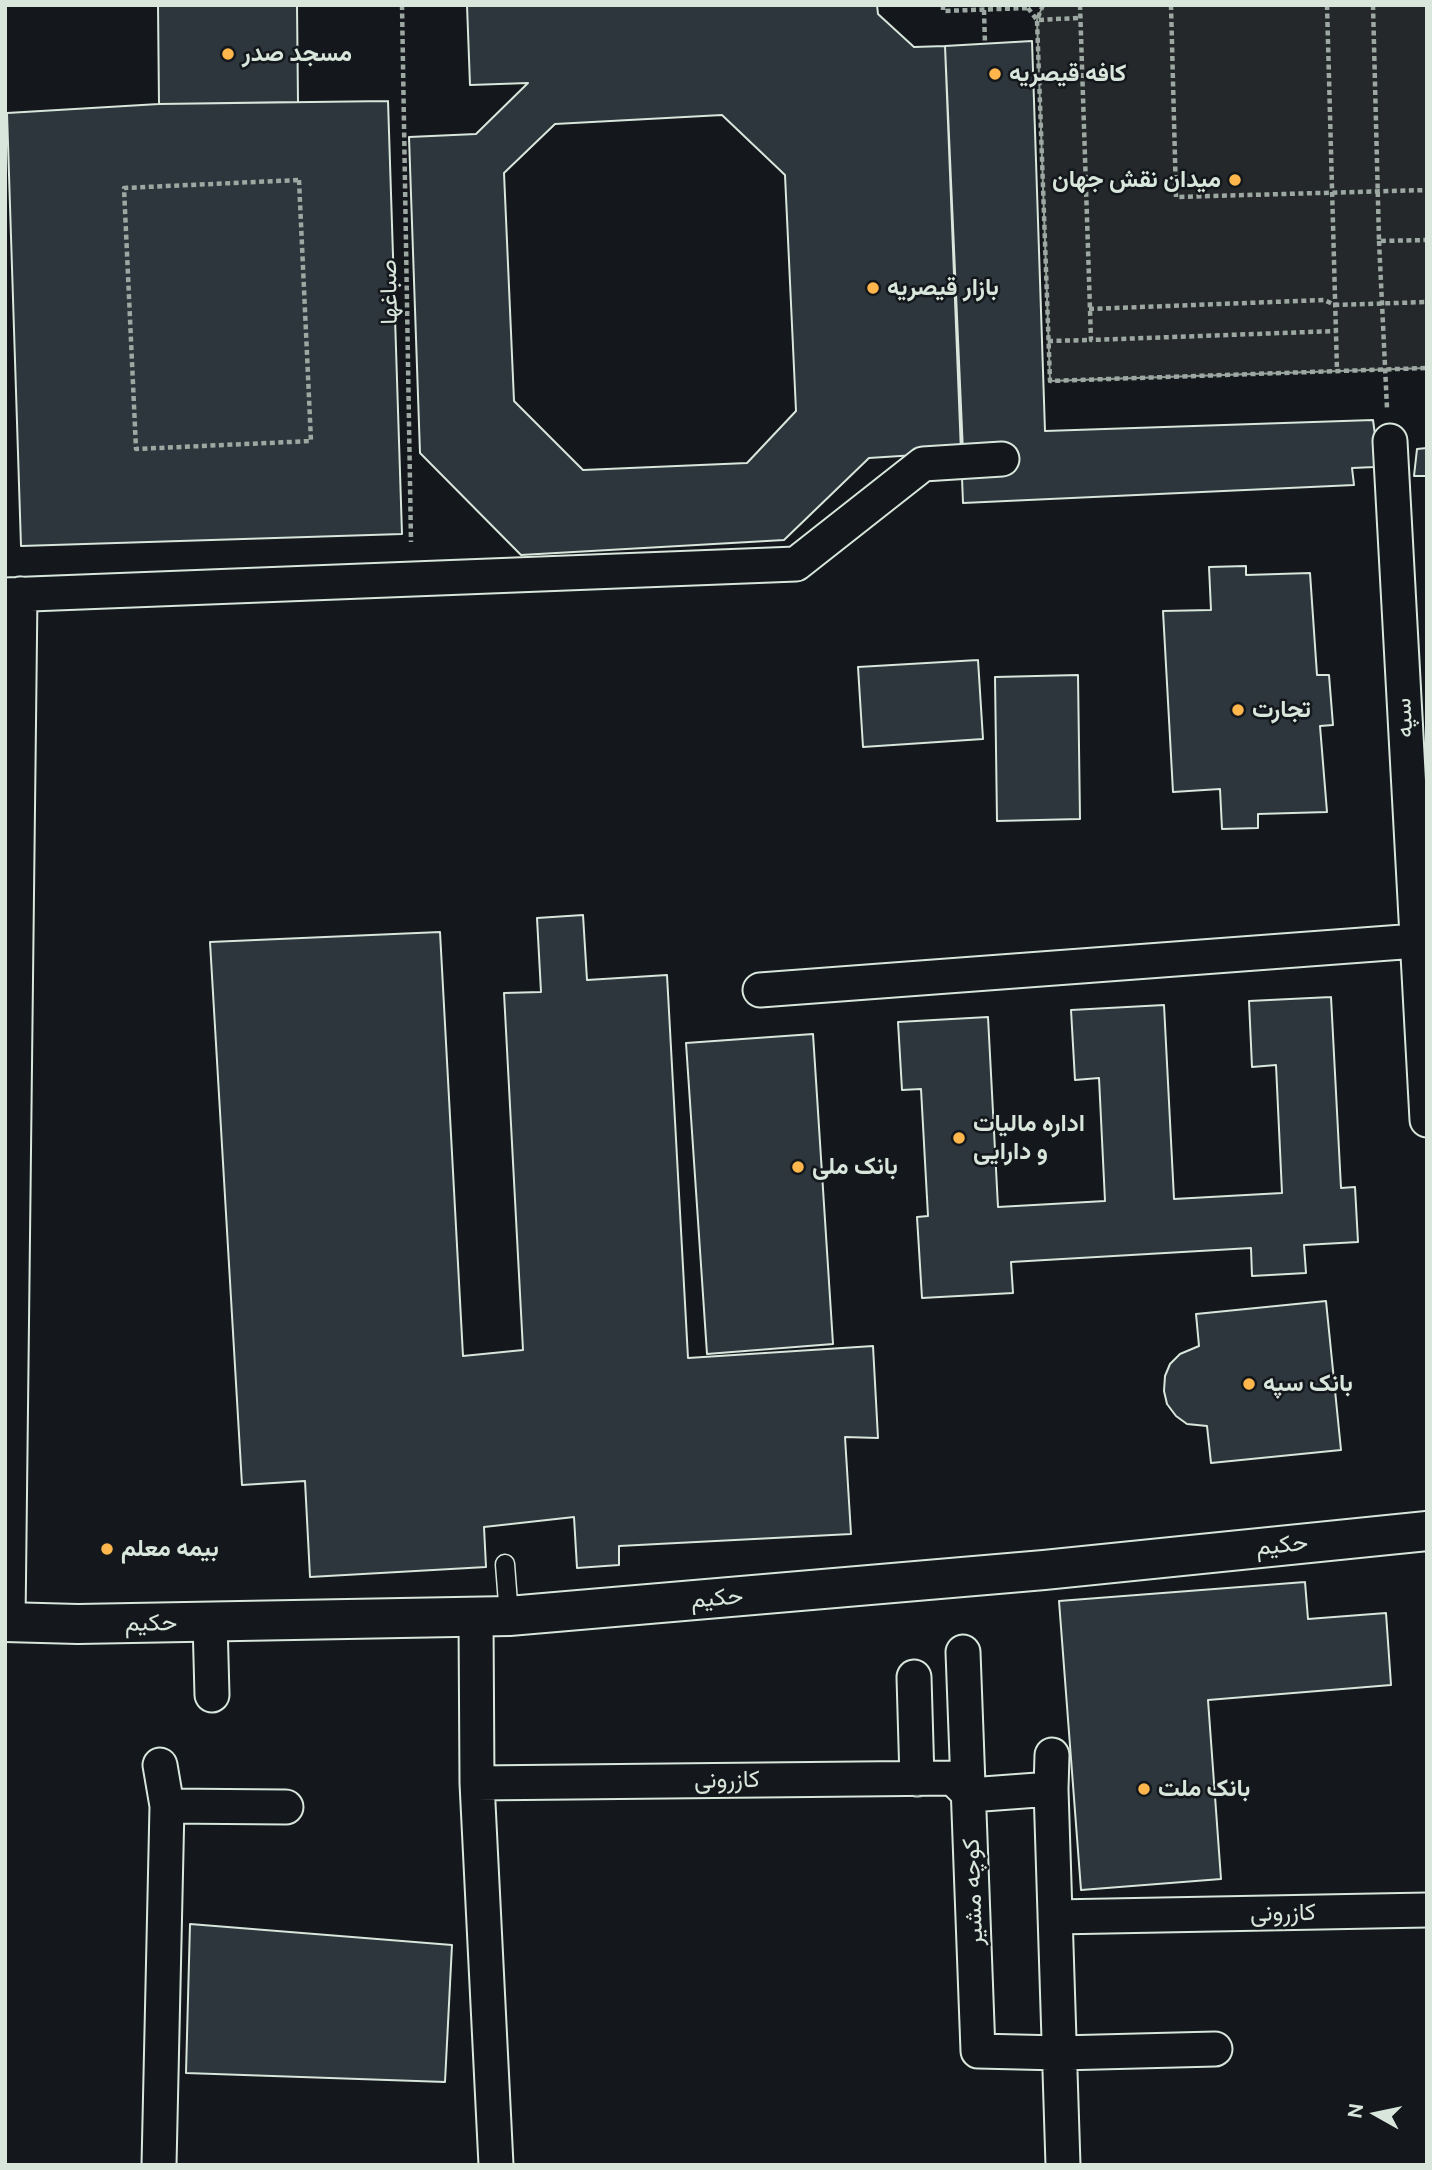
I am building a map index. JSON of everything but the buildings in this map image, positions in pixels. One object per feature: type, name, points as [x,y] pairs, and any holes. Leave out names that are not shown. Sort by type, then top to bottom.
[{"type":"main road","name":"حکیم","points":[[6,1627],[78,1624],[210,1630],[481,1626],[1427,1531]]},
{"type":"street","name":"سپه","points":[[1390,441],[1427,1120]]},
{"type":"street","points":[[6,1627],[13,595],[796,564],[923,464],[1002,458]]},
{"type":"street","points":[[760,990],[1416,941]]},
{"type":"street","points":[[481,1626],[477,1783],[496,2165]]},
{"type":"street","points":[[210,1630],[212,1695]]},
{"type":"street","name":"كوچه مشير","points":[[963,1652],[978,2051],[1060,2053]]},
{"type":"street","points":[[914,1677],[917,1779]]},
{"type":"street","points":[[1052,1755],[1063,2165]]},
{"type":"street","points":[[159,2165],[167,1806],[160,1765]]},
{"type":"street","name":"کازرونی","points":[[477,1783],[953,1778],[970,1795]]},
{"type":"street","points":[[970,1795],[1051,1789]]},
{"type":"street","points":[[167,1806],[286,1807]]},
{"type":"street","name":"کازرونی","points":[[1055,1917],[1427,1910]]},
{"type":"street","points":[[1060,2053],[1215,2049]]},
{"type":"lane","name":"حکیم","points":[[481,1626],[1427,1549]]},
{"type":"lane","points":[[481,1626],[505,1564]]},
{"type":"lane","name":"حکیم","points":[[210,1630],[410,1635]]},
{"type":"path","name":"صباغها","points":[[402,5],[411,578]]},
{"type":"path","points":[[943,5],[943,11],[1028,7],[1037,19]]},
{"type":"path","points":[[1043,5],[1037,19],[1050,381],[1427,368]]},
{"type":"path","points":[[1080,5],[1091,340]]},
{"type":"path","points":[[1171,5],[1176,197],[1427,190]]},
{"type":"path","points":[[1327,5],[1337,370]]},
{"type":"path","points":[[1373,5],[1383,369],[1390,441]]},
{"type":"path","points":[[984,10],[985,44]]},
{"type":"path","points":[[1037,19],[1079,18]]},
{"type":"path","points":[[299,180],[311,441],[136,449],[124,188],[299,180]]},
{"type":"path","points":[[1379,241],[1427,240]]},
{"type":"path","points":[[1089,309],[1324,300],[1335,306],[1427,302]]},
{"type":"path","points":[[1048,341],[1336,331]]},
{"type":"shaded area","name":"میدان نقش جهان","points":[[1043,5],[1427,5],[1427,368],[1050,381],[1037,20]]},
{"type":"place","name":"مسجد صدر","points":[[228,54]]},
{"type":"place","name":"کافه قیصریه","points":[[995,74]]},
{"type":"place","name":"میدان نقش جهان","points":[[1235,180]]},
{"type":"place","name":"بازار قیصریه","points":[[873,288]]},
{"type":"place","name":"تجارت","points":[[1238,710]]},
{"type":"place","name":"اداره مالیات و دارایی","points":[[959,1138]]},
{"type":"place","name":"بانک ملی","points":[[798,1167]]},
{"type":"place","name":"بانک سپه","points":[[1249,1384]]},
{"type":"place","name":"بیمه معلم","points":[[107,1549]]},
{"type":"place","name":"بانک ملت","points":[[1144,1789]]}]
